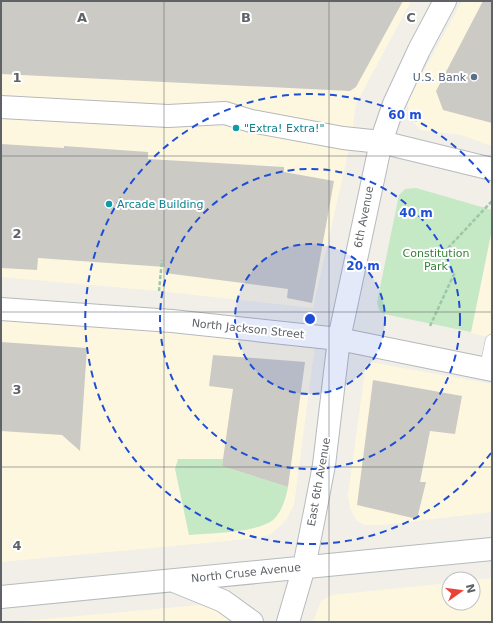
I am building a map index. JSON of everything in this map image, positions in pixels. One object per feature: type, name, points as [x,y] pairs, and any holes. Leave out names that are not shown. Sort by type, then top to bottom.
[{"type":"street","name":"6th Avenue","points":[[339,339],[380,142],[394,104],[418,50],[445,1]]},
{"type":"street","points":[[1,107],[168,116],[225,112],[251,121],[343,138],[380,142],[492,169]]},
{"type":"street","name":"North Jackson Street","points":[[1,309],[172,321],[339,339],[489,369]]},
{"type":"street","name":"East 6th Avenue","points":[[288,622],[304,567],[324,465],[339,339]]},
{"type":"street","name":"North Cruse Avenue","points":[[1,597],[492,549]]},
{"type":"street","points":[[171,580],[224,602],[252,622]]},
{"type":"lane","points":[[489,369],[492,341]]},
{"type":"path","points":[[448,248],[492,201]]},
{"type":"path","points":[[159,291],[162,260]]},
{"type":"path","points":[[430,326],[455,272]]},
{"type":"shaded area","points":[[1,1],[411,1],[356,104],[351,140],[313,308],[159,291],[1,277]]},
{"type":"shaded area","points":[[462,1],[492,1],[492,146],[461,135],[420,130],[410,118],[407,102]]},
{"type":"shaded area","points":[[492,231],[492,338],[471,333]]},
{"type":"shaded area","points":[[1,317],[136,327],[315,345],[294,505],[286,520],[271,534],[258,538],[1,562]]},
{"type":"shaded area","points":[[375,363],[492,384],[492,512],[383,525],[365,525],[357,521],[350,508],[348,495],[366,364]]},
{"type":"shaded area","points":[[492,578],[492,622],[313,622],[321,601],[332,595],[441,584],[441,611],[481,611],[481,579]]},
{"type":"shaded area","points":[[199,605],[219,608],[242,622],[14,622]]},
{"type":"green space","name":"Constitution Park","points":[[416,188],[492,210],[492,229],[471,332],[384,314],[379,310],[377,302],[399,195],[405,189]]},
{"type":"green space","points":[[178,459],[223,459],[222,466],[288,487],[285,500],[281,509],[273,520],[256,528],[232,532],[189,535],[175,469]]},
{"type":"building","points":[[1,1],[403,1],[356,87],[350,91],[1,74]]},
{"type":"building","points":[[483,1],[492,1],[492,123],[443,110],[436,91]]},
{"type":"building","points":[[1,144],[64,148],[64,146],[148,152],[148,159],[284,167],[284,172],[334,181],[312,303],[287,298],[288,289],[165,273],[165,267],[38,258],[37,270],[1,268]]},
{"type":"building","points":[[1,342],[87,348],[80,451],[62,435],[1,431]]},
{"type":"building","points":[[213,355],[305,362],[288,487],[222,466],[233,389],[209,386]]},
{"type":"building","points":[[373,380],[462,396],[455,434],[430,431],[420,482],[426,482],[417,519],[357,505]]},
{"type":"place","name":"U.S. Bank","points":[[474,77]]},
{"type":"place","name":"\"Extra! Extra!\"","points":[[236,128]]},
{"type":"place","name":"Arcade Building","points":[[109,204]]}]
